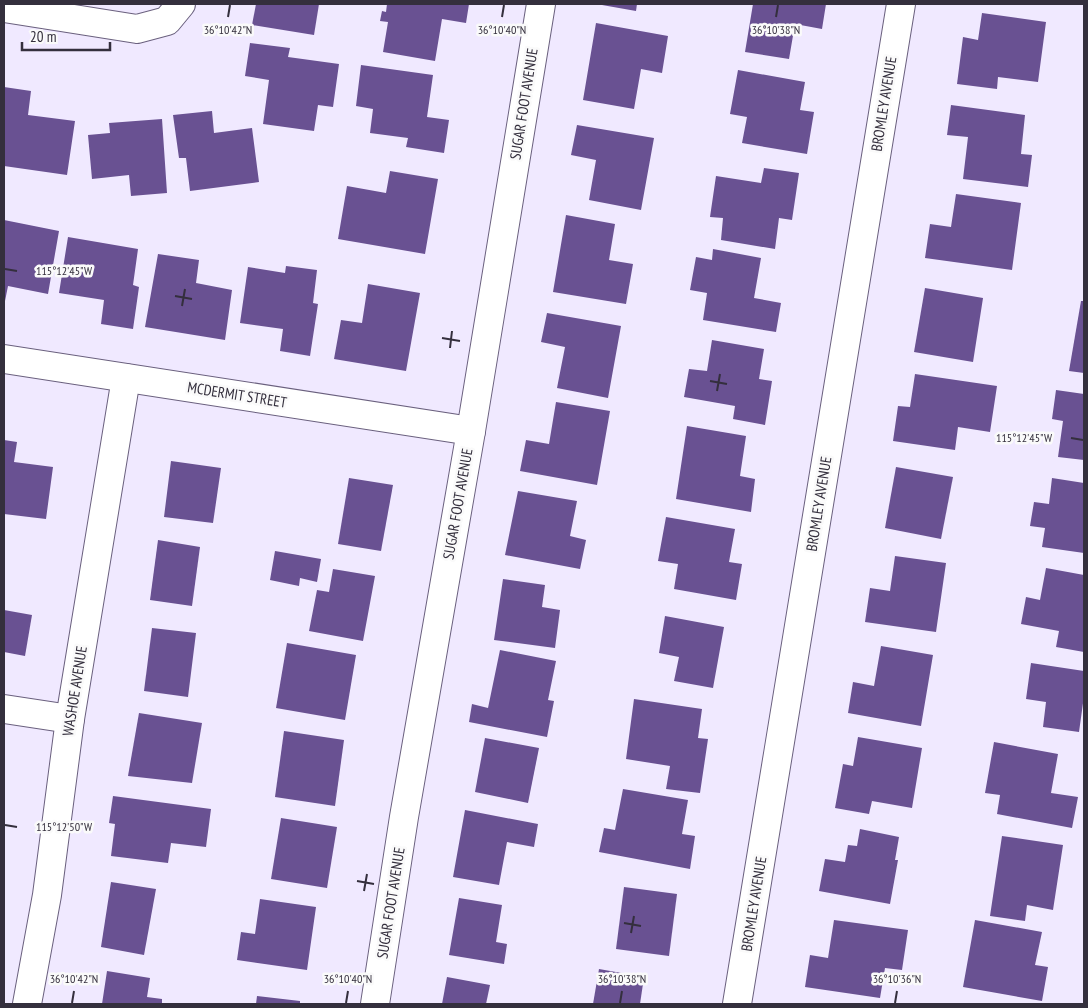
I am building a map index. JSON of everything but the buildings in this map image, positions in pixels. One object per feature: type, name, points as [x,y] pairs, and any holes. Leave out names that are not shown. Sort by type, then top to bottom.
[{"type":"street","name":"SUGAR FOOT AVENUE","points":[[375,1004],[404,817],[471,431],[541,4]]},
{"type":"street","name":"BROMLEY AVENUE","points":[[737,1004],[901,4]]},
{"type":"street","points":[[4,8],[137,29],[174,12]]},
{"type":"street","name":"MCDERMIT STREET","points":[[4,360],[471,431]]},
{"type":"street","name":"WASHOE AVENUE","points":[[27,1004],[47,895],[70,719],[126,378]]},
{"type":"street","points":[[4,709],[70,719]]}]
